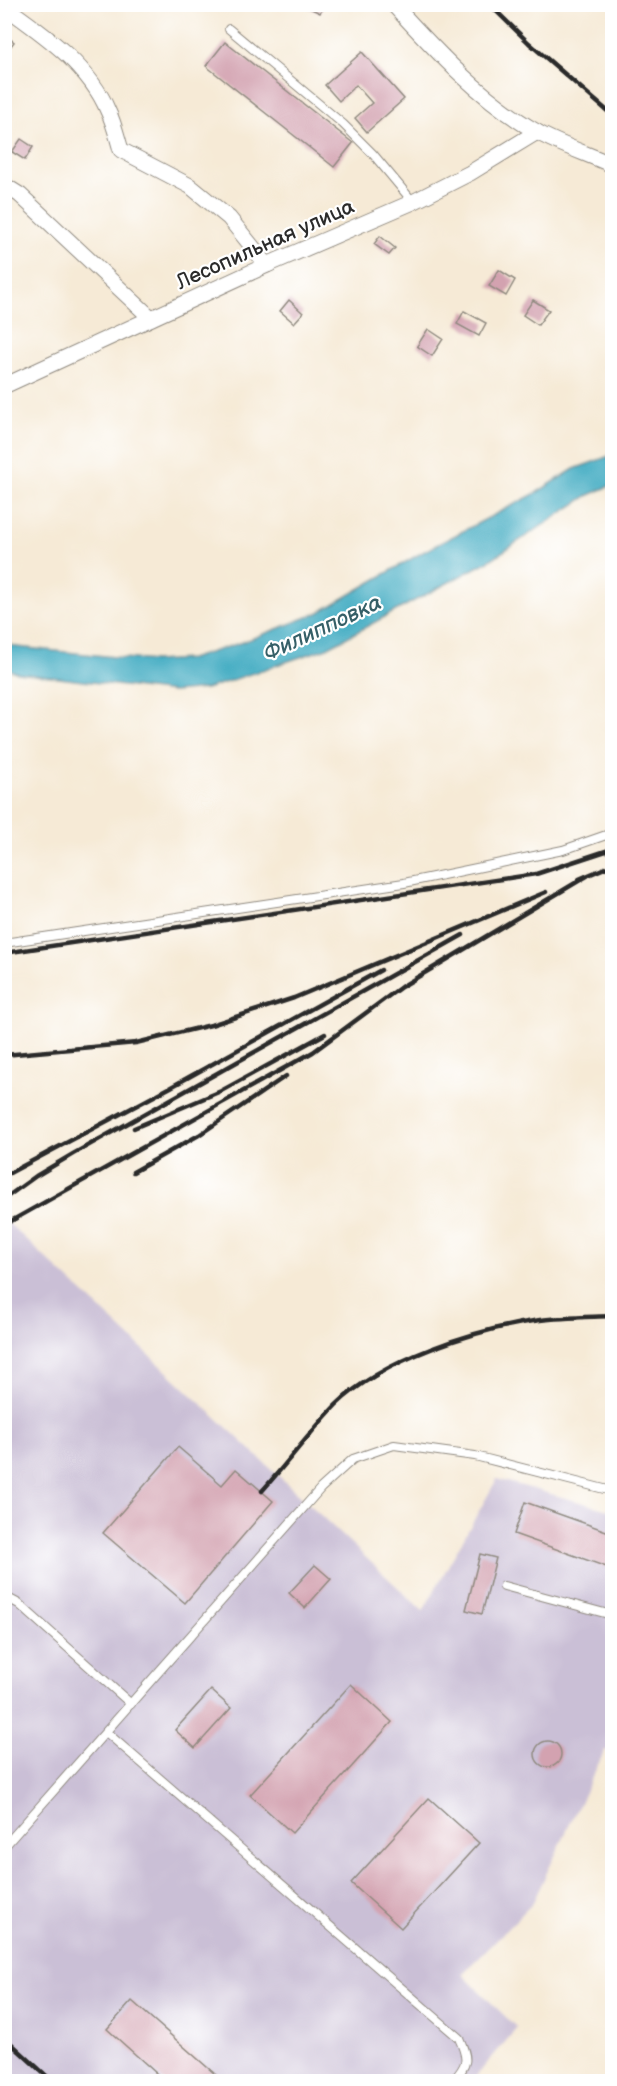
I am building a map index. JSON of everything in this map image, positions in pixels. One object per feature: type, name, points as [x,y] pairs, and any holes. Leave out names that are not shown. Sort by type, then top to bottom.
[{"type":"street","points":[[393,4],[436,51],[482,95],[537,132],[612,165]]},
{"type":"street","points":[[4,6],[48,38],[83,71],[108,109],[121,150],[190,186],[229,218],[267,265]]},
{"type":"street","name":"Лесопильная улица","points":[[4,386],[267,265],[413,202],[470,173],[537,132]]},
{"type":"street","points":[[4,185],[20,195],[151,318]]},
{"type":"lane","points":[[229,29],[343,124],[373,154],[413,202]]},
{"type":"lane","points":[[4,943],[404,883],[563,850],[612,833]]},
{"type":"lane","points":[[4,1847],[321,1488],[353,1459],[394,1445],[475,1456],[612,1491]]},
{"type":"lane","points":[[504,1586],[612,1615]]},
{"type":"lane","points":[[4,1596],[19,1604],[131,1704]]},
{"type":"lane","points":[[106,1732],[459,2038],[466,2055],[465,2067],[452,2082]]},
{"type":"shaded area","points":[[4,1219],[423,1611],[497,1479],[612,1511],[612,1751],[605,1750],[532,1904],[462,1974],[517,2028],[472,2081],[5,2081]]},
{"type":"water","name":"Филипповка","points":[[612,455],[612,485],[587,496],[490,560],[327,648],[206,689],[173,692],[18,673],[5,668],[5,643],[17,647],[154,661],[190,659],[243,642],[318,613],[423,552],[536,493],[574,469]]},
{"type":"building","points":[[301,4],[324,4],[320,13]]},
{"type":"building","points":[[4,34],[14,42],[4,55]]},
{"type":"building","points":[[225,42],[353,143],[334,167],[206,66]]},
{"type":"building","points":[[362,52],[404,99],[367,132],[355,118],[372,103],[356,85],[339,101],[325,85]]},
{"type":"building","points":[[21,139],[33,147],[25,160],[12,152]]},
{"type":"building","points":[[380,236],[395,248],[389,255],[374,244]]},
{"type":"building","points":[[499,270],[515,280],[506,296],[489,286]]},
{"type":"building","points":[[289,300],[303,313],[294,323],[280,311]]},
{"type":"building","points":[[533,300],[549,310],[538,325],[523,315]]},
{"type":"building","points":[[464,311],[486,323],[479,336],[457,324]]},
{"type":"building","points":[[428,329],[443,339],[432,356],[417,346]]},
{"type":"building","points":[[178,1447],[222,1485],[236,1469],[273,1501],[185,1603],[103,1533]]},
{"type":"building","points":[[525,1502],[612,1533],[612,1569],[514,1534]]},
{"type":"building","points":[[480,1554],[496,1558],[482,1614],[466,1610]]},
{"type":"building","points":[[315,1565],[331,1579],[305,1608],[289,1593]]},
{"type":"building","points":[[351,1684],[392,1722],[292,1833],[250,1795]]},
{"type":"building","points":[[211,1690],[231,1708],[195,1748],[175,1730]]},
{"type":"building","points":[[548,1741],[557,1745],[561,1754],[557,1763],[548,1767],[539,1763],[535,1754],[539,1745]]},
{"type":"building","points":[[429,1798],[479,1843],[401,1928],[351,1883]]},
{"type":"building","points":[[132,2001],[224,2082],[166,2082],[107,2029]]},
{"type":"railway","points":[[489,4],[529,43],[612,115]]},
{"type":"railway","points":[[4,953],[536,874],[612,849]]},
{"type":"railway","points":[[579,879],[612,865]]},
{"type":"railway","points":[[4,1225],[313,1052],[401,987],[587,876]]},
{"type":"railway","points":[[4,1055],[136,1043],[211,1025],[294,998],[546,892]]},
{"type":"railway","points":[[4,1199],[73,1154],[463,935]]},
{"type":"railway","points":[[4,1176],[171,1087],[381,970]]},
{"type":"railway","points":[[134,1128],[221,1091],[325,1034]]},
{"type":"railway","points":[[133,1172],[199,1135],[286,1076]]},
{"type":"railway","points":[[262,1491],[336,1405],[356,1389],[404,1360],[460,1339],[515,1324],[549,1319],[612,1316]]},
{"type":"railway","points":[[4,2037],[53,2082]]}]
